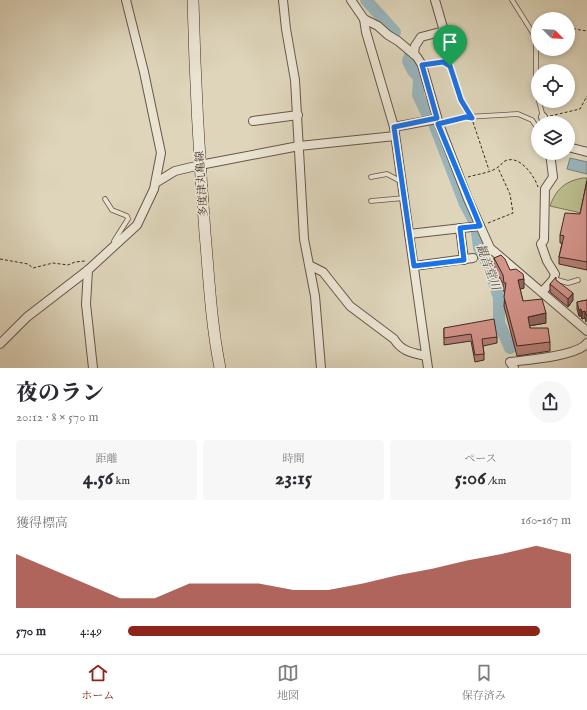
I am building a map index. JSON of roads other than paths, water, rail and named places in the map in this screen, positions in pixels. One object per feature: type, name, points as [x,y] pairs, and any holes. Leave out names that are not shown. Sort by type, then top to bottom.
[{"type":"main road","name":"多度津丸亀線","points":[[193,0],[200,164],[212,324],[220,368]]},
{"type":"street","points":[[0,344],[27,317],[117,244],[137,225],[157,182],[161,152],[144,72],[126,0]]},
{"type":"street","points":[[283,0],[286,29],[295,80],[304,238],[315,296],[321,368]]},
{"type":"street","points":[[351,0],[364,19],[366,32],[394,127],[403,182],[428,368]]},
{"type":"street","points":[[414,54],[415,46],[421,37],[444,31],[437,0]]},
{"type":"street","points":[[364,19],[378,26],[414,54],[422,65],[438,121],[490,248],[587,331]]},
{"type":"street","points":[[252,121],[298,115]]},
{"type":"street","points":[[394,127],[438,121]]},
{"type":"street","points":[[157,182],[175,171],[200,164],[299,146],[395,136]]},
{"type":"street","points":[[575,149],[587,152]]},
{"type":"street","points":[[542,292],[555,274],[547,261],[541,244],[544,240],[546,189],[552,177],[551,160]]},
{"type":"street","points":[[409,234],[480,226]]},
{"type":"street","points":[[460,228],[464,260]]},
{"type":"street","points":[[414,266],[474,258]]},
{"type":"street","points":[[309,265],[324,272],[350,306],[394,340],[399,347],[408,352],[426,356]]},
{"type":"street","points":[[88,266],[86,304],[92,368]]},
{"type":"street","points":[[514,368],[510,362],[572,352],[587,343]]},
{"type":"lane","points":[[512,0],[536,38],[536,64]]},
{"type":"lane","points":[[438,121],[466,117],[472,118],[518,114],[531,120]]},
{"type":"lane","points":[[371,177],[386,174],[403,182]]},
{"type":"lane","points":[[371,201],[404,198]]},
{"type":"lane","points":[[105,199],[112,210],[127,216],[128,219],[116,236],[114,241],[117,244]]},
{"type":"lane","points":[[553,278],[568,283],[578,280]]},
{"type":"water","points":[[575,159],[587,162],[587,174],[567,169],[569,160]]},
{"type":"waterway","name":"観音堂川","points":[[366,0],[395,32]]},
{"type":"waterway","name":"観音堂川","points":[[411,53],[408,61],[413,71],[418,76],[418,95],[428,116]]},
{"type":"waterway","name":"観音堂川","points":[[435,126],[465,204],[473,219]]},
{"type":"waterway","name":"観音堂川","points":[[477,232],[479,248],[490,269],[499,298],[499,323],[510,348]]}]
